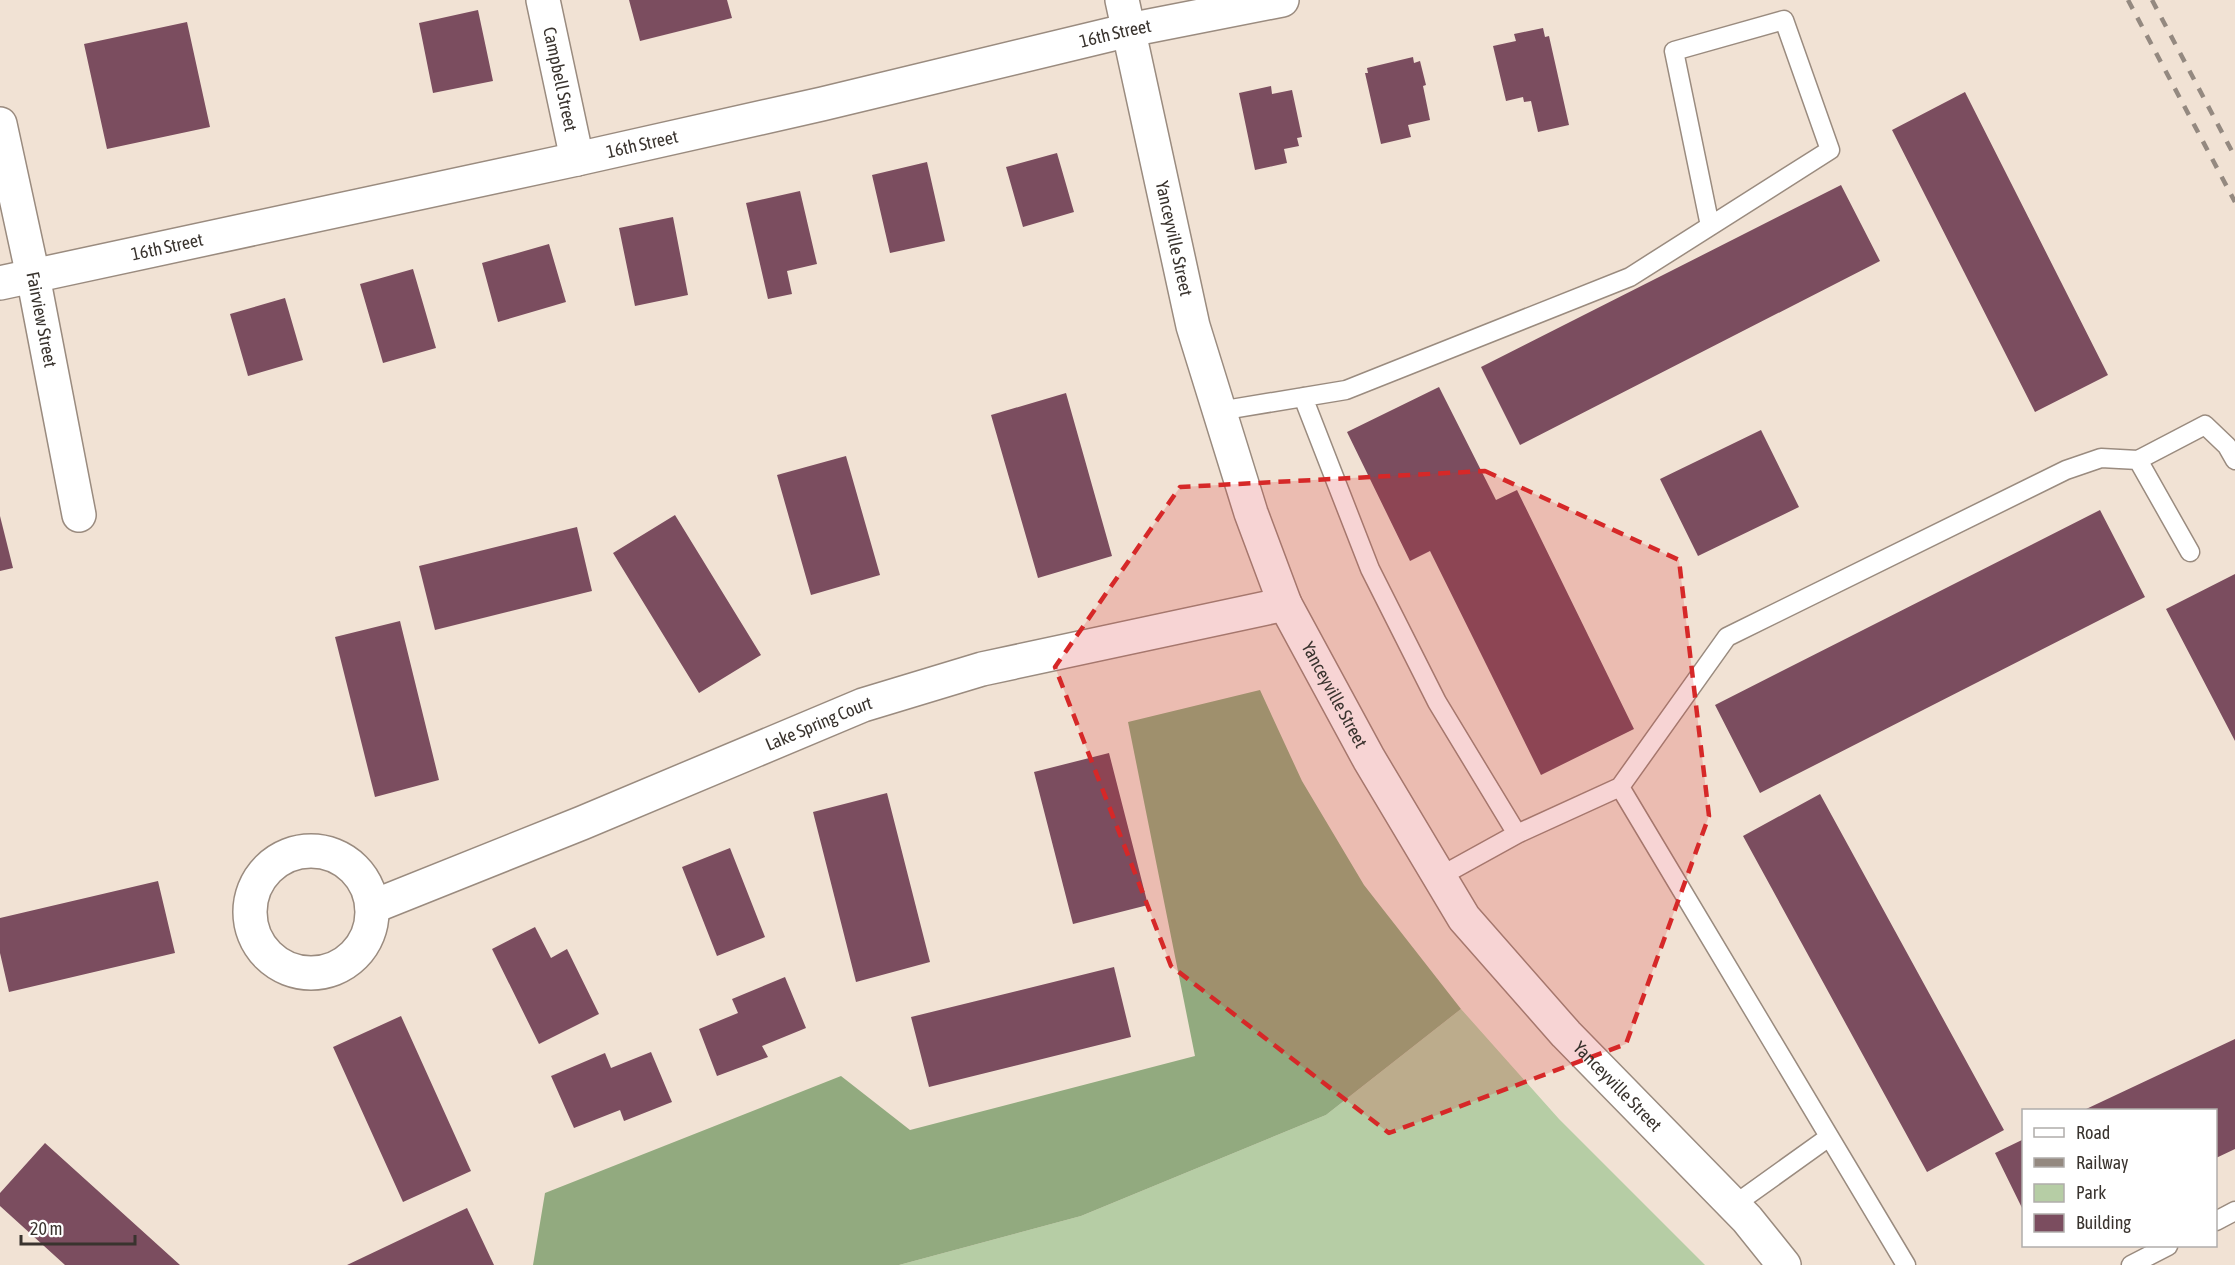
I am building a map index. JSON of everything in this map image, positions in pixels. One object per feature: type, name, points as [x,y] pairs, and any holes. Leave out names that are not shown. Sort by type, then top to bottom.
[{"type":"street","name":"Campbell Street","points":[[543,0],[577,159]]},
{"type":"street","name":"16th Street","points":[[0,283],[822,104],[1125,15],[1282,0]]},
{"type":"street","name":"Yanceyville Street","points":[[1125,15],[1193,326],[1251,513],[1285,604],[1369,759],[1464,918],[1566,1034],[1748,1219],[1784,1265]]},
{"type":"street","name":"Fairview Street","points":[[0,124],[33,276],[79,515]]},
{"type":"street","name":"Lake Spring Court","points":[[372,907],[593,819],[863,705],[982,669],[1285,604]]},
{"type":"lane","points":[[1220,411],[1346,390],[1630,277],[1830,150],[1784,20],[1674,51],[1710,226]]},
{"type":"lane","points":[[1303,397],[1370,569],[1437,702],[1517,834]]},
{"type":"lane","points":[[1439,877],[1517,834],[1620,787],[1727,637],[2066,470],[2101,458],[2138,460],[2205,425],[2227,446],[2235,460]]},
{"type":"lane","points":[[2138,460],[2190,552]]},
{"type":"lane","points":[[1620,787],[1906,1265]]},
{"type":"lane","points":[[1734,1205],[1829,1137]]},
{"type":"lane","points":[[2217,1220],[2235,1211]]},
{"type":"lane","points":[[2131,1265],[2164,1247]]},
{"type":"highlighted area","points":[[1485,471],[1679,560],[1709,816],[1626,1044],[1389,1133],[1171,966],[1055,667],[1180,487]]},
{"type":"green space","points":[[1260,690],[1302,781],[1364,885],[1461,1009],[1326,1115],[1081,1216],[899,1265],[533,1265],[545,1193],[841,1076],[910,1130],[1195,1056],[1128,722]]},
{"type":"green space","points":[[1461,1009],[1559,1119],[1705,1265],[899,1265],[1081,1216],[1326,1115]]},
{"type":"building","points":[[629,0],[727,0],[732,18],[640,41]]},
{"type":"building","points":[[478,10],[493,81],[433,93],[419,23]]},
{"type":"building","points":[[187,22],[210,127],[107,149],[84,44]]},
{"type":"building","points":[[1543,28],[1545,37],[1549,36],[1569,125],[1538,132],[1531,101],[1524,102],[1523,97],[1506,101],[1493,46],[1516,41],[1514,34]]},
{"type":"building","points":[[1413,57],[1414,63],[1420,61],[1426,85],[1423,86],[1430,120],[1408,125],[1411,137],[1381,144],[1365,73],[1368,73],[1367,68]]},
{"type":"building","points":[[1271,86],[1272,94],[1292,90],[1302,137],[1297,138],[1299,146],[1284,149],[1287,163],[1255,170],[1239,93]]},
{"type":"building","points":[[1965,92],[2108,375],[2035,412],[1892,130]]},
{"type":"building","points":[[1057,153],[1074,212],[1023,227],[1006,167]]},
{"type":"building","points":[[927,162],[945,241],[890,253],[872,175]]},
{"type":"building","points":[[1841,185],[1880,261],[1520,445],[1481,367]]},
{"type":"building","points":[[800,191],[817,264],[787,271],[792,294],[768,299],[746,203]]},
{"type":"building","points":[[673,217],[688,295],[635,306],[619,228]]},
{"type":"building","points":[[549,244],[566,302],[498,322],[482,263]]},
{"type":"building","points":[[413,269],[436,348],[383,363],[360,284]]},
{"type":"building","points":[[285,298],[303,360],[248,376],[230,314]]},
{"type":"building","points":[[1439,387],[1496,500],[1517,490],[1634,729],[1541,775],[1430,551],[1410,561],[1347,432]]},
{"type":"building","points":[[1066,393],[1112,556],[1038,578],[991,415]]},
{"type":"building","points":[[1761,430],[1799,507],[1698,556],[1660,479]]},
{"type":"building","points":[[846,456],[880,575],[811,595],[777,475]]},
{"type":"building","points":[[2100,510],[2145,597],[1760,793],[1715,705]]},
{"type":"building","points":[[675,515],[761,655],[699,693],[613,553]]},
{"type":"building","points":[[0,516],[13,568],[0,571]]},
{"type":"building","points":[[577,527],[592,591],[435,630],[419,566]]},
{"type":"building","points":[[2235,574],[2235,741],[2166,609]]},
{"type":"building","points":[[400,621],[439,780],[375,797],[335,637]]},
{"type":"building","points":[[1109,753],[1148,905],[1073,924],[1034,772]]},
{"type":"building","points":[[887,793],[930,962],[856,982],[813,812]]},
{"type":"building","points":[[1820,794],[2004,1130],[1927,1172],[1743,836]]},
{"type":"building","points":[[730,848],[765,937],[717,956],[682,867]]},
{"type":"building","points":[[158,881],[175,953],[9,992],[0,953],[0,918]]},
{"type":"building","points":[[535,927],[551,958],[567,949],[599,1014],[539,1044],[492,949]]},
{"type":"building","points":[[1114,967],[1131,1037],[929,1087],[911,1017]]},
{"type":"building","points":[[785,977],[806,1028],[762,1046],[768,1057],[717,1076],[699,1029],[738,1013],[732,999]]},
{"type":"building","points":[[401,1016],[471,1171],[403,1202],[333,1047]]},
{"type":"building","points":[[2235,1039],[2235,1149],[2217,1158],[2217,1109],[2086,1109]]},
{"type":"building","points":[[651,1052],[672,1102],[624,1121],[620,1110],[574,1128],[551,1076],[605,1053],[611,1068]]},
{"type":"building","points":[[2022,1140],[2022,1208],[1995,1153]]},
{"type":"building","points":[[45,1143],[180,1265],[65,1265],[0,1206],[0,1193]]},
{"type":"building","points":[[467,1208],[494,1265],[347,1265]]},
{"type":"railway","points":[[2128,0],[2235,202]]},
{"type":"railway","points":[[2152,0],[2235,157]]}]
